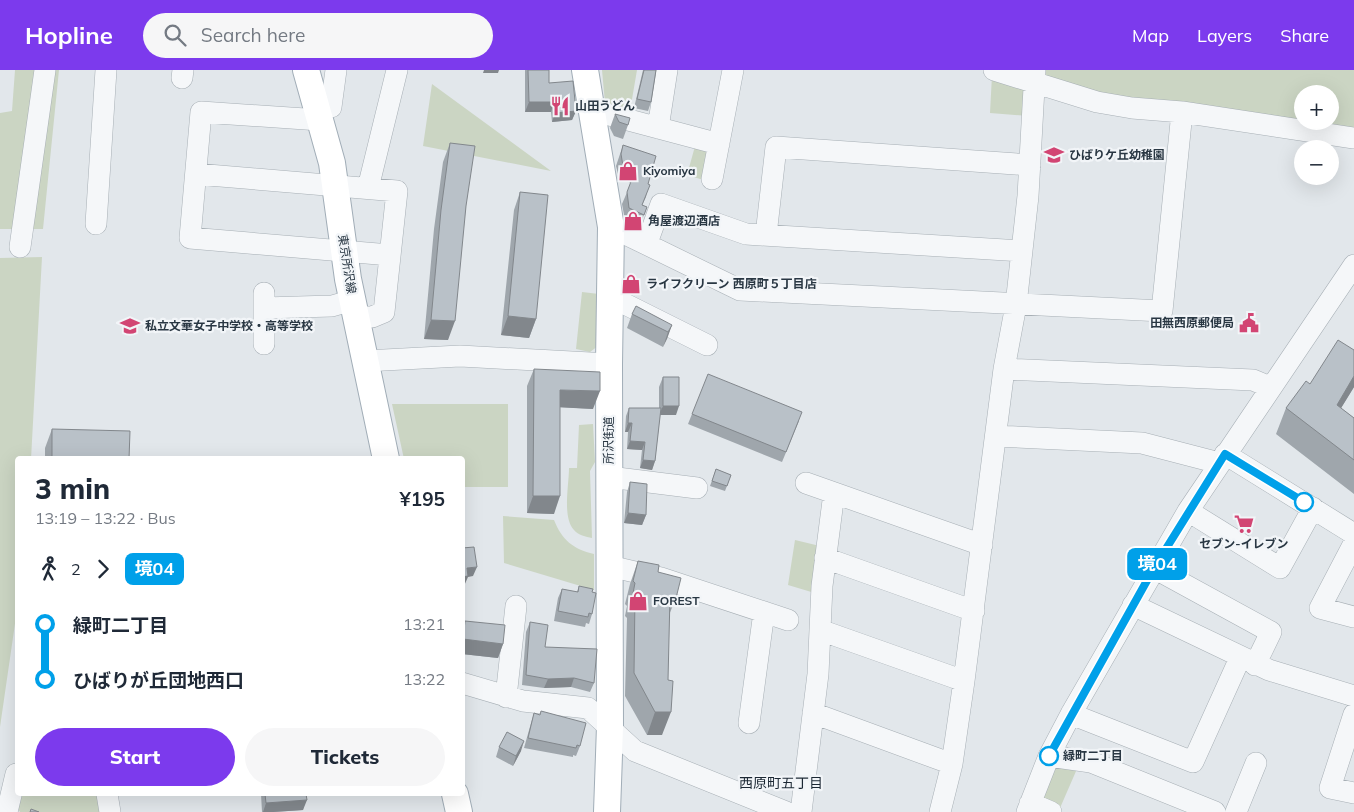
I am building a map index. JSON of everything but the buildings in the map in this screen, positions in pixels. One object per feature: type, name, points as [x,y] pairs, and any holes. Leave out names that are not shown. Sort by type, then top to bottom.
[{"type":"main road","name":"東京所沢線","points":[[306,70],[336,185],[344,251],[354,308],[385,456]]},
{"type":"main road","name":"所沢街道","points":[[584,70],[611,227],[608,364],[610,726],[607,812]]},
{"type":"main road","points":[[455,796],[458,812]]},
{"type":"street","points":[[20,247],[45,70]]},
{"type":"street","points":[[96,224],[106,70]]},
{"type":"street","points":[[336,70],[331,107],[319,115],[201,112],[190,238],[390,255]]},
{"type":"street","points":[[368,188],[397,70]]},
{"type":"street","points":[[658,128],[667,70]]},
{"type":"street","points":[[712,179],[733,70]]},
{"type":"street","points":[[994,70],[1035,76],[1097,102],[1132,108],[1182,112],[1354,138]]},
{"type":"street","points":[[940,812],[952,764],[974,611],[1004,369],[1016,305],[1030,165],[1035,76]]},
{"type":"street","points":[[591,110],[719,144]]},
{"type":"street","points":[[611,227],[740,290],[1162,311],[1182,112]]},
{"type":"street","points":[[766,235],[776,147],[1030,165]]},
{"type":"street","points":[[196,174],[397,191],[384,312],[372,317],[354,308],[264,300],[264,344]]},
{"type":"street","points":[[647,243],[661,204],[746,234],[1022,251]]},
{"type":"street","points":[[1051,812],[1028,808],[1049,756],[1071,714],[1188,511],[1354,265]]},
{"type":"street","points":[[609,296],[707,346]]},
{"type":"street","points":[[365,361],[460,356],[608,364]]},
{"type":"street","points":[[1004,369],[1254,380],[1270,387]]},
{"type":"street","points":[[996,436],[1142,443],[1222,458],[1314,508],[1354,534]]},
{"type":"street","points":[[609,477],[697,488]]},
{"type":"street","points":[[806,484],[982,545]]},
{"type":"street","points":[[801,812],[813,713],[825,558],[834,493]]},
{"type":"street","points":[[1188,511],[1280,568],[1314,508]]},
{"type":"street","points":[[1354,543],[1320,608],[1354,617]]},
{"type":"street","points":[[825,558],[974,611]]},
{"type":"street","points":[[609,566],[661,578],[788,620]]},
{"type":"street","points":[[1071,714],[1193,762],[1247,661],[1270,632],[1154,568]]},
{"type":"street","points":[[1133,605],[1247,661],[1354,696]]},
{"type":"street","points":[[506,697],[516,606]]},
{"type":"street","points":[[749,723],[749,671],[764,612]]},
{"type":"street","points":[[820,630],[964,681]]},
{"type":"street","points":[[465,684],[506,697],[588,708],[610,726],[635,751],[786,812]]},
{"type":"street","points":[[813,713],[952,764]]},
{"type":"street","points":[[1354,714],[1330,788],[1354,793]]},
{"type":"street","points":[[1049,756],[1091,762],[1214,812]]},
{"type":"street","points":[[1236,812],[1256,764]]},
{"type":"street","points":[[7,812],[11,775]]},
{"type":"street","points":[[107,796],[110,812]]},
{"type":"green space","points":[[15,70],[59,70],[43,229],[0,229],[0,113],[12,111]]},
{"type":"green space","points":[[602,70],[637,70],[630,111],[605,103]]},
{"type":"green space","points":[[1040,70],[1354,70],[1354,132],[1339,130],[1339,85],[1294,85],[1294,124],[1129,102],[1039,80]]},
{"type":"green space","points":[[992,75],[1030,84],[1029,116],[990,113]]},
{"type":"green space","points":[[432,84],[551,171],[423,146]]},
{"type":"green space","points":[[697,139],[717,145],[710,182],[687,175]]},
{"type":"green space","points":[[42,257],[31,456],[15,456],[15,624],[0,727],[0,258]]},
{"type":"green space","points":[[582,292],[599,294],[598,346],[590,352],[576,349]]},
{"type":"green space","points":[[392,404],[508,404],[508,487],[465,487],[465,456],[403,456]]},
{"type":"green space","points":[[593,424],[595,462],[590,471],[592,538],[574,530],[568,517],[567,501],[569,468],[577,468],[579,425]]},
{"type":"green space","points":[[503,516],[554,520],[569,543],[594,554],[594,590],[504,563]]},
{"type":"green space","points":[[795,540],[824,547],[818,594],[788,585]]},
{"type":"green space","points":[[1056,754],[1080,762],[1060,808],[1039,801]]},
{"type":"green space","points":[[21,796],[98,796],[102,812],[20,812],[16,805]]},
{"type":"bus line","name":"境04","points":[[1049,756],[1154,568],[1225,454],[1304,502]]},
{"type":"place","name":"山田うどん","points":[[560,106]]},
{"type":"place","name":"ひばりケ丘幼稚園","points":[[1054,155]]},
{"type":"place","name":"Kiyomiya","points":[[628,171]]},
{"type":"place","name":"角屋渡辺酒店","points":[[633,221]]},
{"type":"place","name":"ライフクリーン 西原町５丁目店","points":[[631,284]]},
{"type":"place","name":"田無西原郵便局","points":[[1249,323]]},
{"type":"place","name":"私立文華女子中学校・高等学校","points":[[130,326]]},
{"type":"place","name":"セブン-イレブン","points":[[1244,524]]},
{"type":"place","name":"FOREST","points":[[638,601]]},
{"type":"place","name":"緑町二丁目","points":[[1049,756]]},
{"type":"district","name":"西原町五丁目","points":[[781,783]]}]
